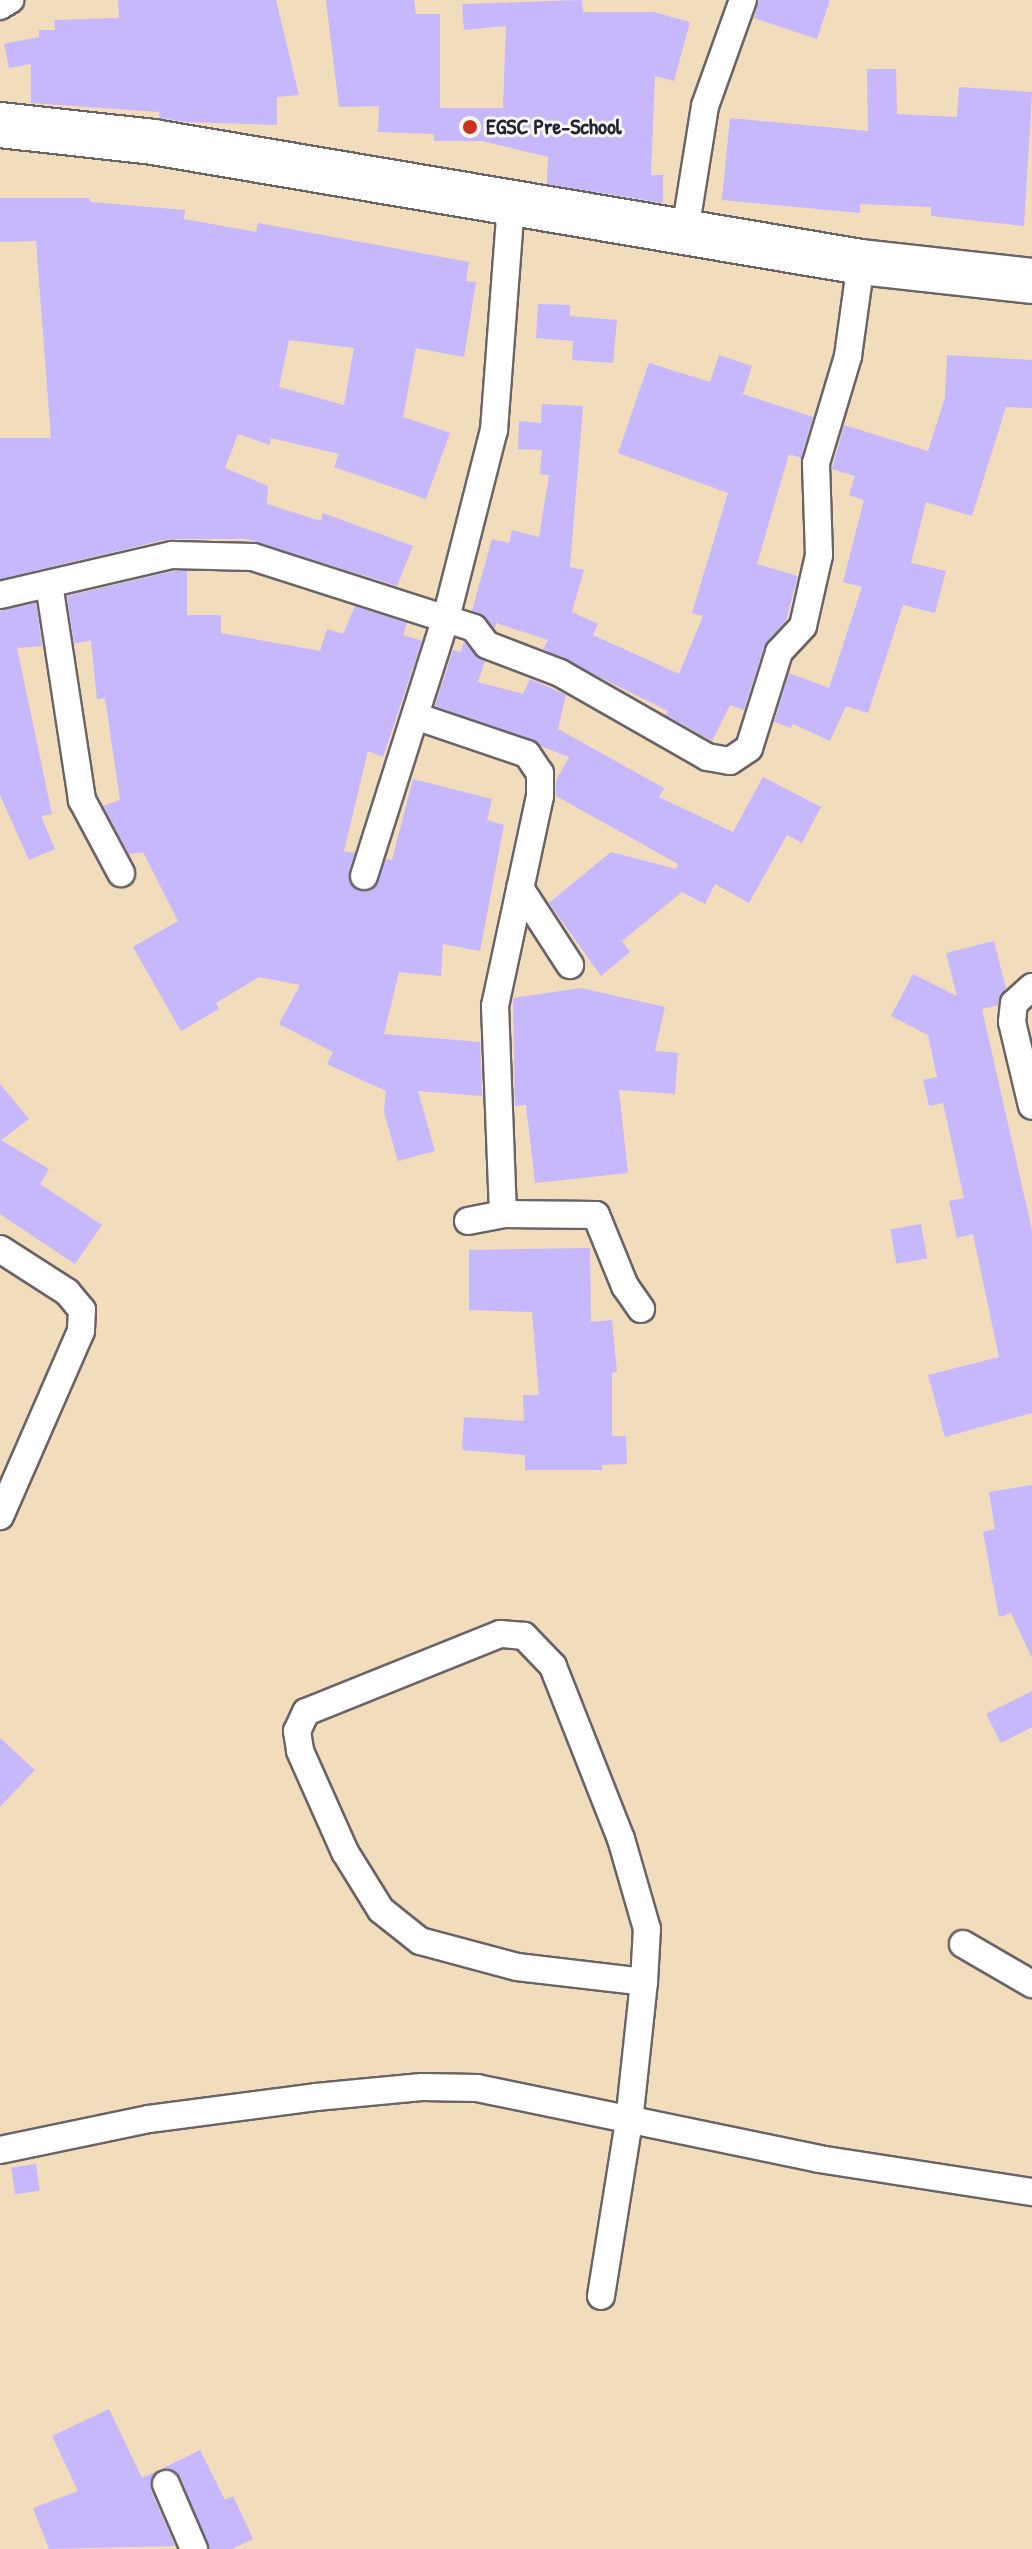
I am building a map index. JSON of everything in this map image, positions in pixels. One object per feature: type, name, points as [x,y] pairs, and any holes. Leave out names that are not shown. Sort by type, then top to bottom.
[{"type":"highway","points":[[0,125],[153,142],[861,262],[1032,281]]},
{"type":"street","points":[[0,6],[10,0]]},
{"type":"street","points":[[685,231],[705,106],[743,0]]},
{"type":"street","points":[[364,876],[446,618],[494,430],[511,202]]},
{"type":"street","points":[[0,595],[172,555],[209,553],[253,557],[474,628],[487,645],[560,673],[707,757],[730,761],[749,748],[779,652],[803,626],[816,569],[816,463],[848,356],[861,262]]},
{"type":"street","points":[[49,584],[82,800],[121,873]]},
{"type":"street","points":[[415,716],[527,754],[540,773],[495,1006],[503,1214]]},
{"type":"street","points":[[520,888],[570,965]]},
{"type":"street","points":[[1032,987],[1014,1003],[1012,1022],[1032,1106]]},
{"type":"street","points":[[468,1221],[503,1214],[596,1215],[625,1286],[641,1309]]},
{"type":"street","points":[[0,1249],[67,1292],[82,1310],[81,1331],[0,1516]]},
{"type":"street","points":[[601,2296],[629,2122],[644,1982],[647,1929],[621,1839],[553,1666],[524,1636],[500,1634],[306,1712],[297,1731],[300,1751],[345,1852],[381,1910],[420,1941],[517,1967],[644,1982]]},
{"type":"street","points":[[963,1944],[1032,1984]]},
{"type":"street","points":[[0,2150],[149,2119],[422,2087],[477,2088],[629,2122],[1032,2192]]},
{"type":"street","points":[[166,2484],[194,2549]]},
{"type":"building","points":[[118,0],[276,0],[299,95],[277,97],[277,125],[186,122],[160,118],[159,112],[31,103],[31,64],[9,68],[4,44],[39,37],[39,30],[55,30],[54,20],[119,18]]},
{"type":"building","points":[[326,0],[414,0],[416,14],[440,14],[440,108],[503,108],[506,26],[464,30],[462,4],[582,0],[583,12],[653,12],[690,22],[674,81],[655,76],[651,175],[663,175],[663,203],[547,184],[548,157],[482,141],[434,141],[434,134],[378,132],[379,106],[339,107]]},
{"type":"building","points":[[759,0],[830,0],[817,39],[754,18]]},
{"type":"building","points":[[867,69],[896,69],[897,114],[957,117],[959,87],[1032,92],[1024,226],[931,216],[931,207],[860,204],[860,213],[722,200],[730,118],[868,131]]},
{"type":"building","points":[[0,198],[90,198],[90,202],[185,210],[184,219],[256,232],[258,223],[469,262],[466,281],[476,282],[464,357],[416,348],[403,417],[450,433],[426,499],[334,467],[339,454],[271,438],[270,445],[238,434],[225,468],[268,486],[267,504],[321,521],[323,513],[413,546],[397,586],[247,539],[168,539],[0,579],[0,438],[51,438],[36,241],[0,242]],"holes":[[[289,340],[354,348],[344,405],[279,387]]]},
{"type":"building","points":[[538,304],[570,305],[570,316],[617,320],[613,363],[572,360],[573,341],[536,338]]},
{"type":"building","points":[[719,355],[752,366],[743,394],[813,417],[801,458],[789,454],[757,564],[798,576],[786,620],[764,647],[744,710],[730,705],[712,741],[666,715],[668,711],[543,649],[548,640],[496,623],[495,629],[472,611],[492,539],[509,543],[512,530],[539,537],[549,475],[540,474],[542,450],[518,449],[519,421],[541,423],[542,404],[583,406],[570,567],[584,570],[572,612],[598,624],[593,635],[679,674],[703,616],[692,613],[728,493],[618,453],[649,363],[710,382]]},
{"type":"building","points":[[947,355],[1032,360],[1032,408],[1006,407],[972,516],[926,502],[911,563],[946,571],[935,613],[903,605],[868,713],[846,706],[830,741],[793,724],[791,728],[774,722],[789,673],[829,688],[862,587],[843,582],[864,500],[849,495],[855,476],[832,469],[844,425],[928,451],[945,398]]},
{"type":"building","points":[[174,571],[187,571],[187,615],[221,615],[221,633],[320,651],[327,629],[343,634],[355,606],[407,623],[403,635],[422,641],[383,757],[368,751],[344,851],[355,853],[349,872],[352,886],[360,891],[374,888],[386,859],[392,860],[413,779],[492,799],[487,820],[504,825],[480,951],[443,944],[441,976],[399,972],[384,1034],[480,1042],[482,1096],[418,1091],[435,1151],[398,1161],[384,1112],[386,1091],[327,1064],[333,1052],[279,1024],[300,985],[259,977],[216,1003],[219,1009],[181,1031],[133,947],[178,921],[143,852],[129,854],[103,806],[120,800],[105,698],[97,699],[91,641],[74,643],[67,596]]},
{"type":"building","points":[[36,603],[42,646],[17,648],[52,814],[41,816],[55,849],[29,860],[0,795],[0,611]]},
{"type":"building","points":[[464,642],[485,661],[478,682],[523,694],[530,679],[566,695],[558,729],[664,788],[659,797],[733,832],[763,777],[821,807],[802,843],[787,835],[749,903],[715,884],[705,904],[682,892],[622,941],[630,952],[601,976],[549,903],[611,852],[676,869],[678,864],[556,796],[556,781],[569,757],[435,706],[453,650],[461,652]]},
{"type":"building","points":[[994,941],[1006,989],[998,1005],[982,1009],[1032,1230],[1032,1413],[945,1437],[928,1375],[999,1357],[973,1234],[957,1238],[949,1201],[964,1198],[943,1103],[929,1106],[923,1080],[937,1077],[928,1035],[891,1016],[913,974],[957,996],[946,953]]},
{"type":"building","points":[[581,988],[665,1007],[655,1051],[678,1053],[675,1094],[619,1090],[628,1173],[535,1183],[526,1105],[515,1106],[513,998]]},
{"type":"building","points":[[0,1084],[29,1119],[1,1140],[49,1169],[40,1184],[102,1225],[75,1264],[0,1214]]},
{"type":"building","points":[[921,1224],[927,1258],[897,1264],[890,1229]]},
{"type":"building","points":[[590,1248],[591,1322],[612,1320],[617,1372],[612,1373],[612,1436],[626,1436],[627,1464],[602,1465],[602,1470],[525,1470],[525,1455],[462,1450],[464,1417],[524,1421],[523,1395],[539,1395],[532,1312],[469,1310],[469,1250]]},
{"type":"building","points":[[1032,1485],[1032,1658],[1011,1613],[999,1617],[983,1532],[995,1529],[989,1492]]},
{"type":"building","points":[[1032,1691],[1032,1727],[1001,1743],[986,1714]]},
{"type":"building","points":[[0,1738],[35,1770],[0,1807]]},
{"type":"building","points":[[36,2164],[40,2191],[15,2194],[11,2167]]},
{"type":"building","points":[[109,2409],[142,2478],[159,2470],[151,2490],[175,2546],[49,2549],[33,2508],[78,2491],[52,2436]]},
{"type":"building","points":[[200,2450],[225,2500],[233,2496],[253,2539],[232,2549],[210,2549],[180,2477],[161,2469]]},
{"type":"place","name":"EGSC Pre-School","points":[[470,127]]}]
